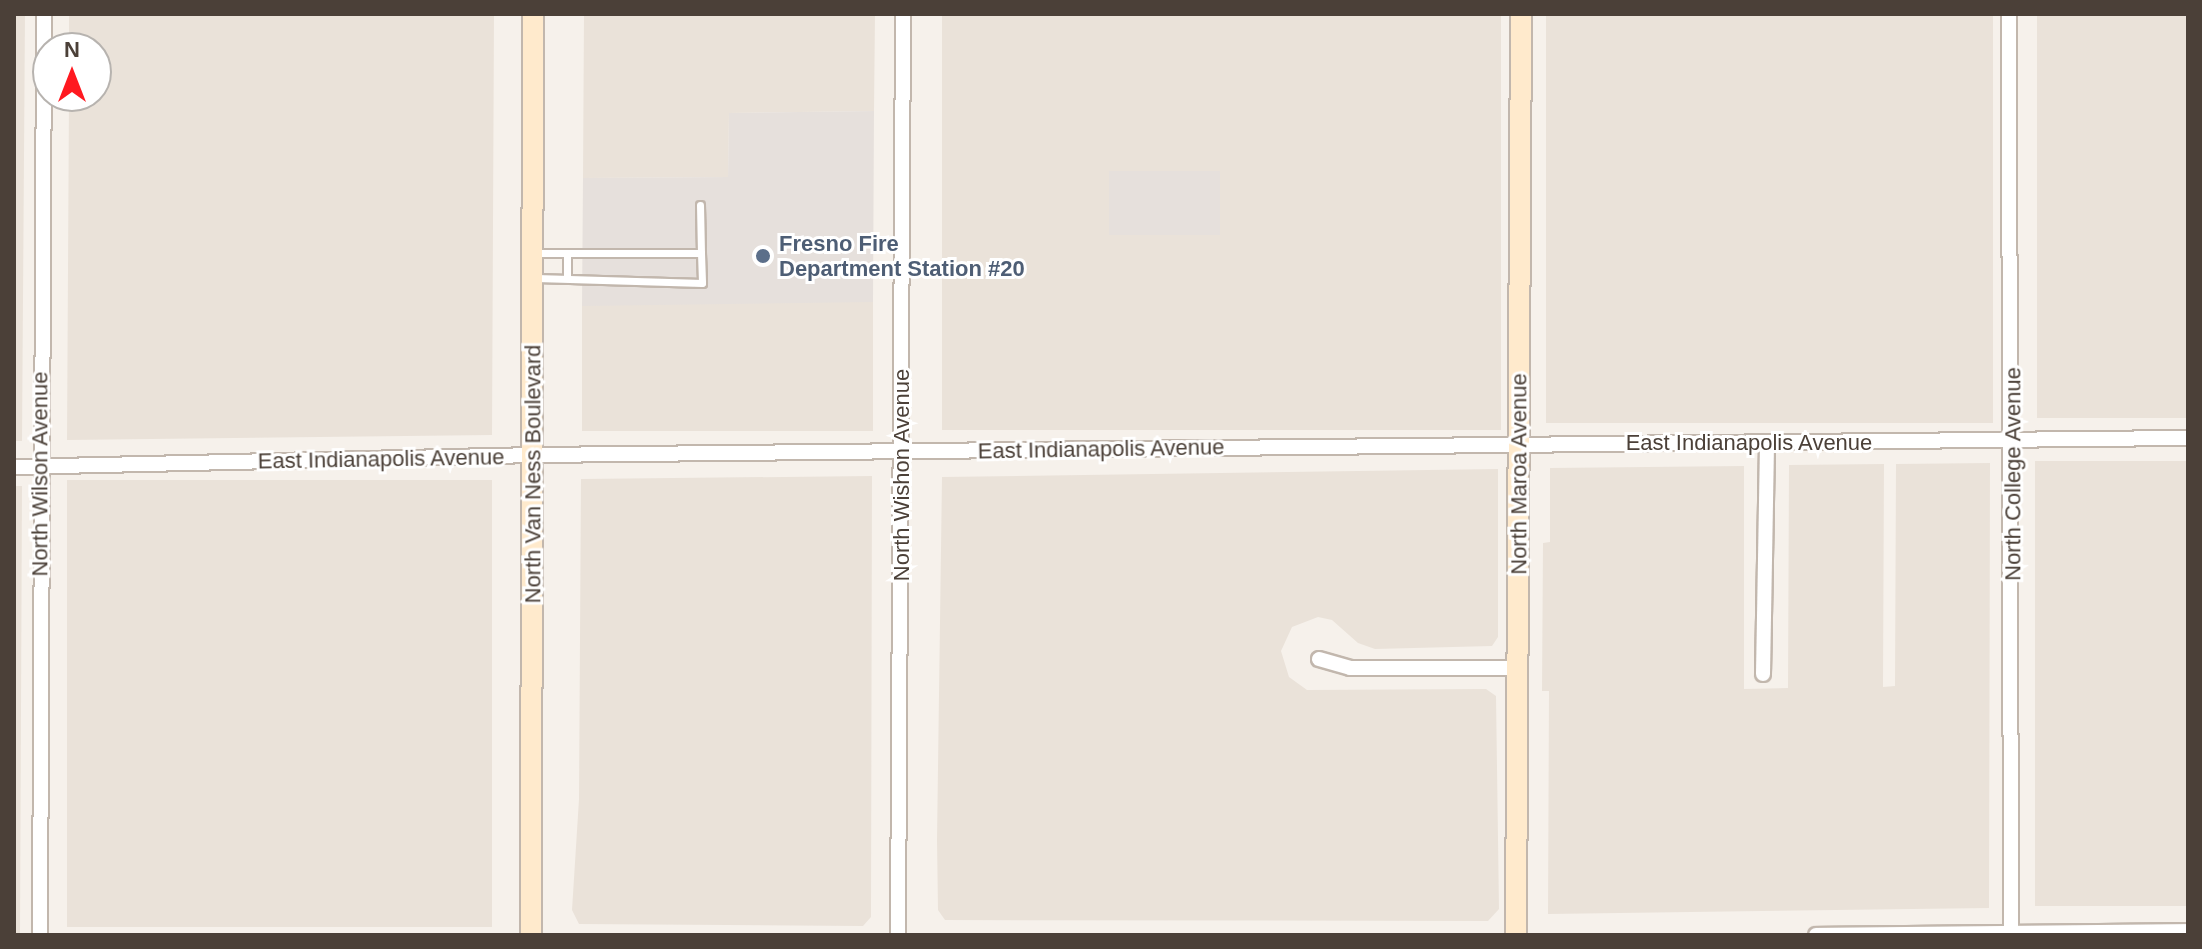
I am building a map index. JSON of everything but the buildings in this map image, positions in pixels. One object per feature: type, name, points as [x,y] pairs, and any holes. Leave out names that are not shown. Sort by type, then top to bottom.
[{"type":"street","name":"North Wilson Avenue","points":[[40,935],[39,467],[44,14]]},
{"type":"street","name":"North Van Ness Boulevard","points":[[531,935],[533,14]]},
{"type":"street","name":"North Wishon Avenue","points":[[898,935],[903,14]]},
{"type":"street","name":"North Maroa Avenue","points":[[1516,935],[1521,14]]},
{"type":"street","name":"North College Avenue","points":[[2009,14],[2014,440],[2011,933]]},
{"type":"street","name":"East Indianapolis Avenue","points":[[14,467],[533,455],[2188,438]]},
{"type":"street","points":[[1763,674],[1767,444]]},
{"type":"street","points":[[1319,659],[1350,668],[1518,668]]},
{"type":"street","points":[[1816,935],[2188,931]]},
{"type":"lane","points":[[533,278],[702,283],[700,205]]},
{"type":"lane","points":[[534,253],[701,253]]},
{"type":"lane","points":[[567,253],[567,278]]},
{"type":"shaded area","points":[[14,14],[25,14],[22,441],[14,441]]},
{"type":"shaded area","points":[[69,14],[494,14],[492,435],[67,440],[69,112],[112,112],[112,32],[69,32]]},
{"type":"shaded area","points":[[584,14],[875,14],[874,111],[729,113],[728,177],[583,178]]},
{"type":"shaded area","points":[[942,14],[1501,14],[1501,430],[942,430]]},
{"type":"shaded area","points":[[1546,14],[1993,14],[1993,423],[1546,423]]},
{"type":"shaded area","points":[[2037,14],[2188,14],[2188,418],[2037,418]]},
{"type":"shaded area","points":[[874,111],[873,302],[582,306],[583,178],[728,177],[729,113]]},
{"type":"shaded area","points":[[1109,171],[1220,171],[1220,235],[1109,235]]},
{"type":"shaded area","points":[[582,302],[873,302],[873,431],[582,431]]},
{"type":"shaded area","points":[[2035,461],[2188,461],[2188,906],[2035,906]]},
{"type":"shaded area","points":[[1990,463],[1989,908],[1548,914],[1549,691],[1542,691],[1543,543],[1550,542],[1550,468],[1744,466],[1744,689],[1788,688],[1789,465],[1884,464],[1883,687],[1895,686],[1896,464]]},
{"type":"shaded area","points":[[1498,469],[1498,637],[1492,646],[1375,649],[1358,643],[1332,620],[1318,617],[1292,627],[1281,651],[1289,677],[1307,690],[1486,689],[1496,696],[1499,909],[1488,921],[945,920],[938,910],[937,840],[942,477]]},
{"type":"shaded area","points":[[872,476],[871,917],[863,926],[579,924],[572,910],[579,799],[581,479]]},
{"type":"shaded area","points":[[67,480],[492,480],[492,927],[67,927]]},
{"type":"shaded area","points":[[14,486],[22,486],[20,935],[14,935]]},
{"type":"place","name":"Fresno Fire Department Station #20","points":[[763,256]]}]
